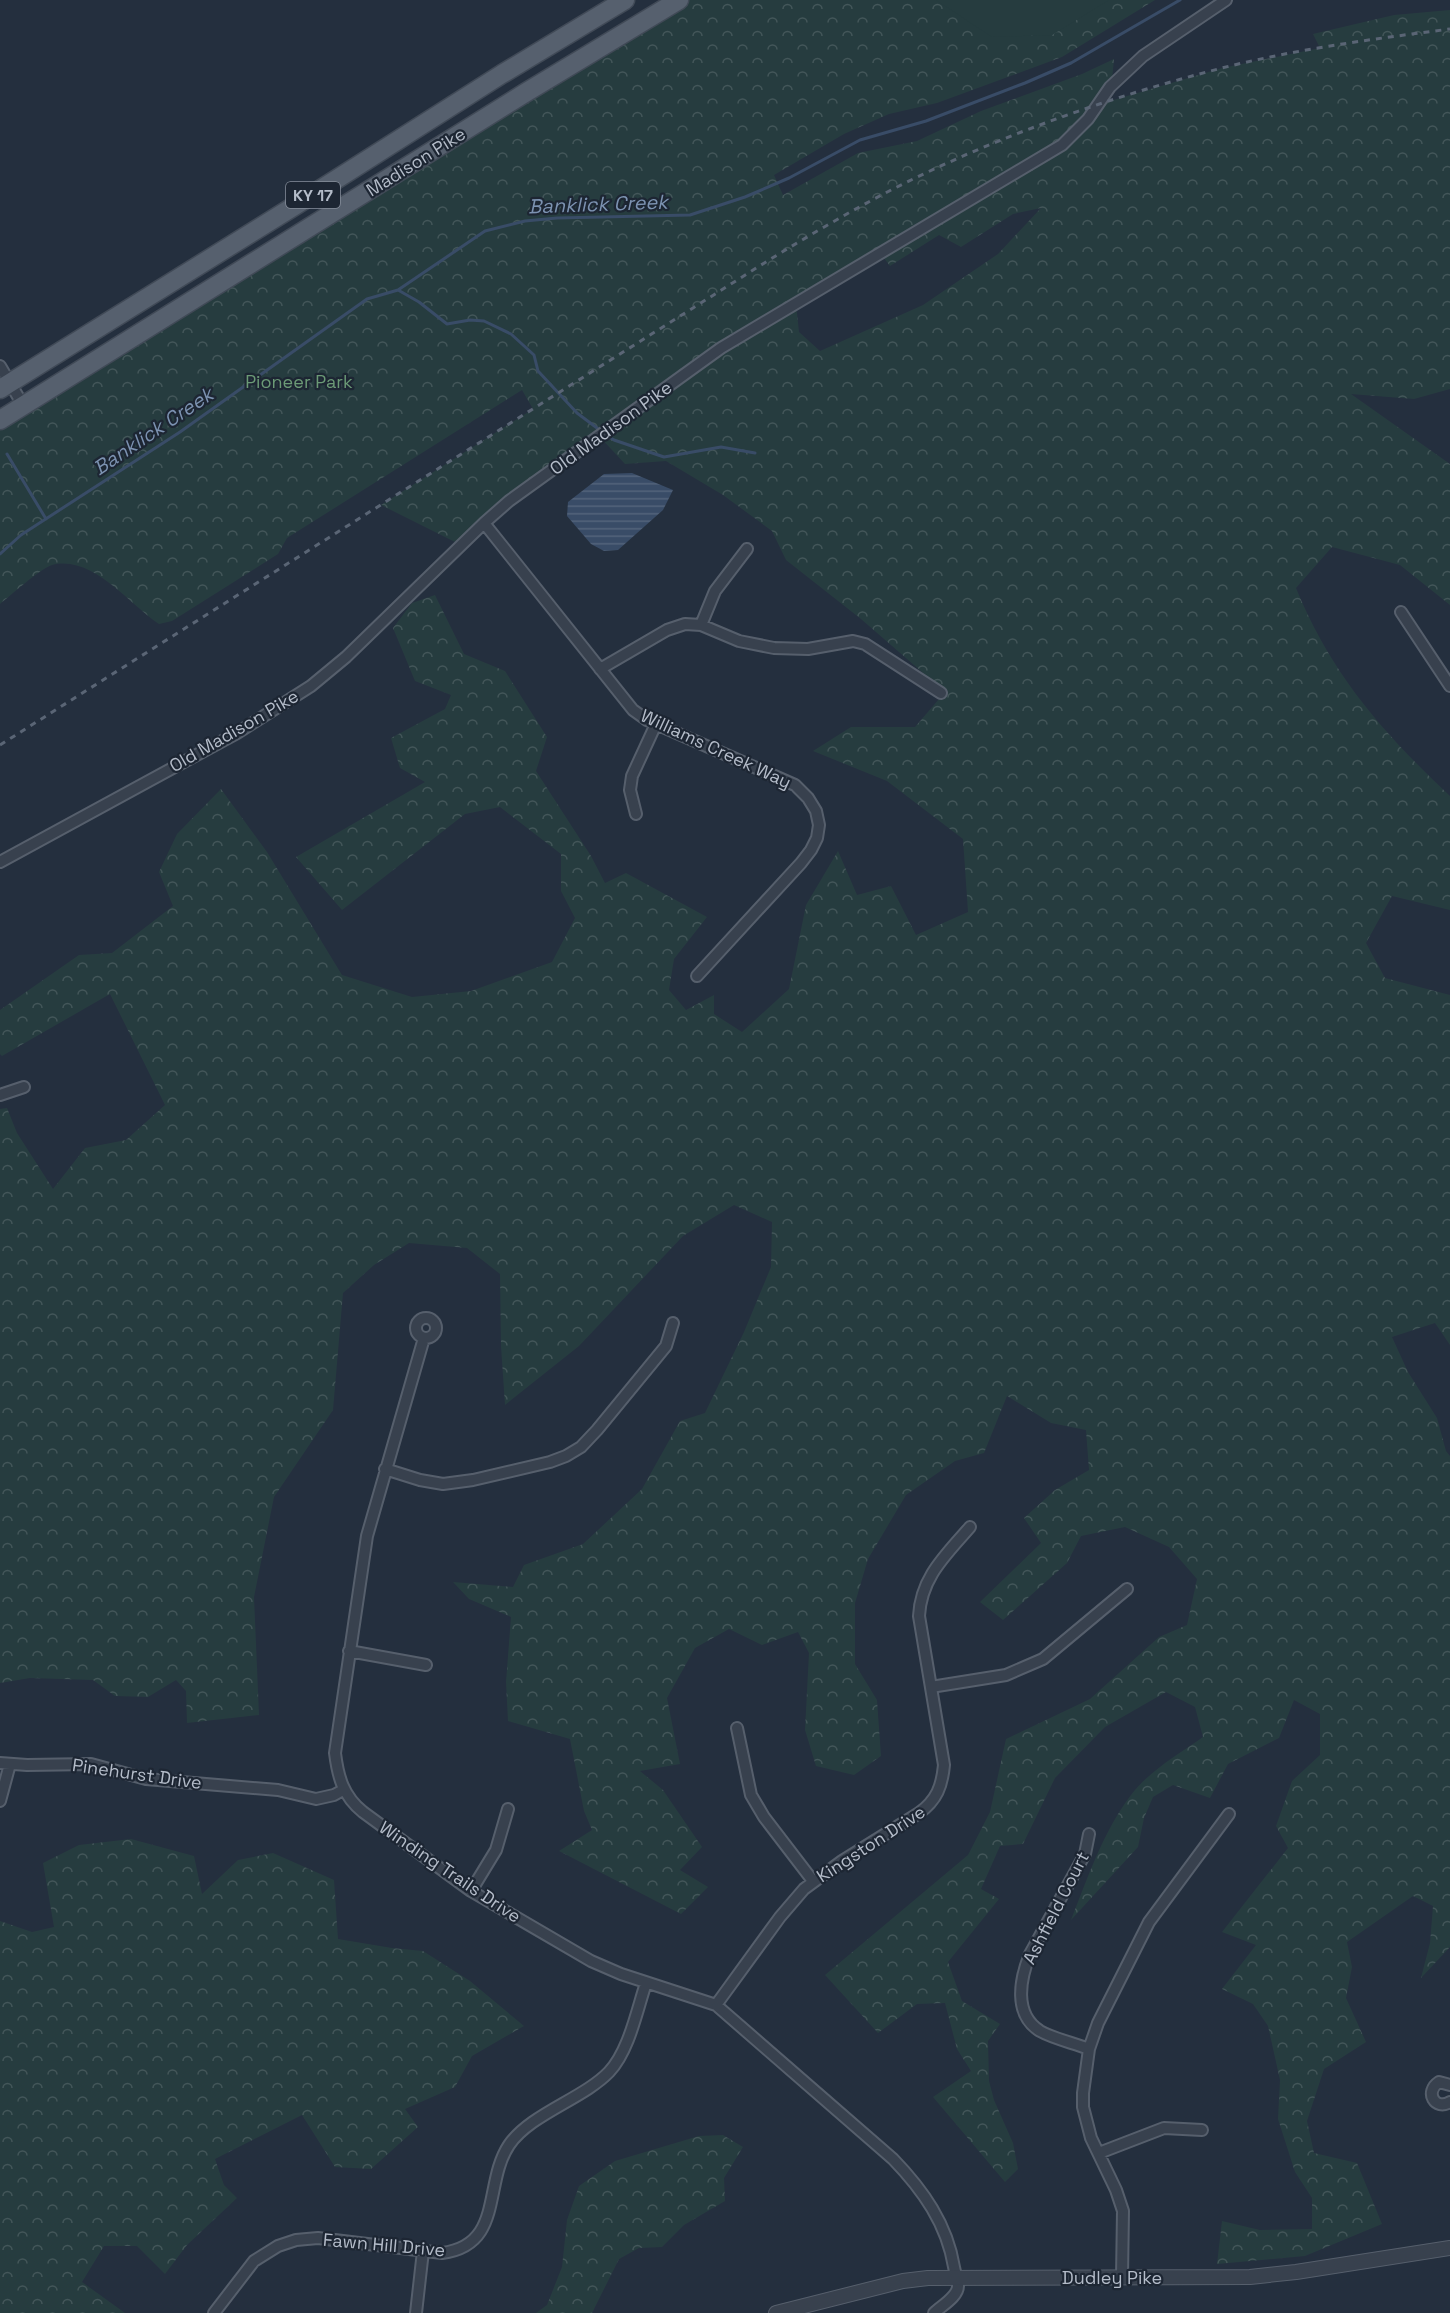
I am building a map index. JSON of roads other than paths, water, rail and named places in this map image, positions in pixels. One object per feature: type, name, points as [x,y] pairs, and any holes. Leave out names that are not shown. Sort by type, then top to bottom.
[{"type":"main road","name":"Madison Pike","points":[[5,386],[502,74],[625,0]]},
{"type":"main road","name":"Madison Pike","points":[[0,420],[525,93],[679,0]]},
{"type":"street","name":"Old Madison Pike","points":[[0,862],[240,730],[311,686],[346,657],[484,523],[579,450],[722,348],[1062,145],[1088,119],[1110,87],[1143,56],[1226,0]]},
{"type":"street","points":[[0,366],[5,386],[23,405]]},
{"type":"street","name":"Williams Creek Way","points":[[484,523],[633,710],[656,724],[795,785],[808,798],[816,811],[819,825],[817,838],[801,864],[697,976]]},
{"type":"street","points":[[701,625],[715,591],[747,549]]},
{"type":"street","points":[[1401,612],[1450,686]]},
{"type":"street","points":[[600,669],[667,630],[685,624],[701,625],[739,641],[774,648],[808,649],[853,641],[865,644],[941,693]]},
{"type":"street","points":[[636,814],[630,790],[632,776],[656,724]]},
{"type":"street","points":[[0,1095],[24,1087]]},
{"type":"street","points":[[385,1469],[420,1480],[443,1484],[473,1480],[550,1462],[566,1456],[581,1447],[597,1430],[666,1346],[673,1323]]},
{"type":"street","name":"Winding Trails Drive","points":[[424,1338],[367,1536],[334,1753],[343,1790],[354,1805],[471,1891],[591,1961],[646,1983],[716,2005],[893,2159],[915,2182],[945,2232],[956,2277]]},
{"type":"street","name":"Kingston Drive","points":[[716,2005],[780,1917],[813,1881],[919,1813],[930,1805],[940,1789],[944,1765],[919,1616],[921,1597],[931,1574],[970,1527]]},
{"type":"street","points":[[931,1687],[1006,1675],[1043,1659],[1127,1589]]},
{"type":"street","points":[[350,1651],[426,1665]]},
{"type":"street","points":[[736,1728],[751,1795],[764,1817],[813,1881]]},
{"type":"street","points":[[0,1802],[5,1764]]},
{"type":"street","name":"Pinehurst Drive","points":[[5,1764],[91,1764],[146,1779],[278,1790],[316,1799],[334,1795],[343,1790]]},
{"type":"street","points":[[471,1891],[496,1850],[508,1809]]},
{"type":"street","points":[[1122,2277],[1123,2211],[1116,2190],[1091,2138],[1083,2107],[1089,2049],[1098,2024],[1149,1922],[1229,1814]]},
{"type":"street","name":"Ashfield Court","points":[[1089,1834],[1085,1854],[1030,1954],[1023,1974],[1020,1994],[1024,2011],[1035,2027],[1089,2049]]},
{"type":"street","name":"Fawn Hill Drive","points":[[214,2313],[254,2261],[278,2246],[296,2240],[318,2238],[423,2251],[453,2252],[461,2249],[478,2236],[487,2220],[501,2160],[509,2145],[525,2129],[608,2073],[622,2054],[646,1983]]},
{"type":"street","points":[[1450,2085],[1439,2082],[1433,2086],[1431,2093],[1433,2100],[1438,2104],[1450,2103]]},
{"type":"street","points":[[1099,2153],[1164,2128],[1202,2130]]},
{"type":"street","name":"Dudley Pike","points":[[776,2313],[903,2281],[956,2277],[1250,2277],[1450,2248]]},
{"type":"street","points":[[416,2313],[423,2251]]},
{"type":"street","points":[[934,2313],[954,2296],[958,2286],[956,2277]]},
{"type":"water","points":[[632,473],[673,490],[663,510],[618,550],[604,551],[591,544],[567,516],[568,502],[604,474]]},
{"type":"waterway","name":"Banklick Creek","points":[[0,554],[21,535],[180,432],[367,299],[398,290],[485,231],[525,221],[557,218],[690,215],[745,197],[789,178],[860,140],[926,121],[1071,63],[1180,0]]},
{"type":"waterway","points":[[398,290],[419,302],[447,324],[470,320],[484,321],[511,334],[534,355],[538,371],[577,413],[601,431]]},
{"type":"waterway","points":[[606,435],[614,440],[664,457],[721,447],[755,453]]},
{"type":"waterway","points":[[7,454],[46,519]]},
{"type":"railway","points":[[0,745],[769,260],[895,188],[974,151],[1055,119],[1180,79],[1250,61],[1307,50],[1450,29]]},
{"type":"park label","name":"Pioneer Park","points":[[299,382]]}]
